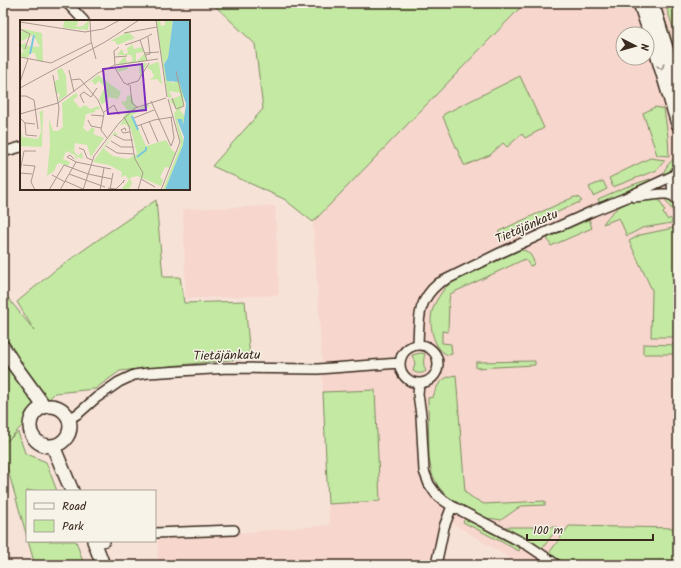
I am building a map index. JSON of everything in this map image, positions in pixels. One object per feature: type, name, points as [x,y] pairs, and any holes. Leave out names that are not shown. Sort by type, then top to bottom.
[{"type":"street","points":[[67,3],[83,20]]},
{"type":"street","points":[[640,3],[678,124]]},
{"type":"street","points":[[652,3],[678,87]]},
{"type":"street","points":[[3,152],[20,147]]},
{"type":"street","points":[[677,173],[674,191],[678,198]]},
{"type":"street","name":"Tietäjänkatu","points":[[418,345],[421,308],[432,289],[439,283],[677,173]]},
{"type":"street","name":"Tietäjänkatu","points":[[625,198],[662,194],[667,194],[678,198]]},
{"type":"street","points":[[418,345],[425,346],[432,350],[438,363],[437,370],[433,377],[427,381],[419,383],[412,382],[406,378],[401,371],[400,363],[401,357],[405,351],[411,346],[418,345]]},
{"type":"street","points":[[3,347],[44,406]]},
{"type":"street","name":"Tietäjänkatu","points":[[69,419],[119,382],[134,375],[228,368],[318,369],[400,363]]},
{"type":"street","points":[[419,383],[418,394],[421,415],[424,471],[429,484],[436,494],[452,506],[528,546],[557,565]]},
{"type":"street","points":[[44,406],[56,406],[62,409],[69,419],[70,425],[67,436],[63,441],[53,446],[46,446],[40,443],[31,434],[30,420],[38,409],[44,406]]},
{"type":"street","points":[[53,446],[72,490]]},
{"type":"street","points":[[436,565],[444,527],[452,506]]},
{"type":"street","points":[[156,533],[234,530]]},
{"type":"street","points":[[98,542],[103,565]]},
{"type":"shaded area","points":[[520,3],[678,3],[678,565],[521,565],[441,516],[436,565],[157,565],[158,540],[330,525],[322,360],[313,222],[519,9]]},
{"type":"shaded area","points":[[275,206],[279,295],[186,299],[183,209]]},
{"type":"green space","points":[[212,3],[520,3],[519,9],[313,222],[284,199],[212,166],[263,109],[255,44]]},
{"type":"green space","points":[[655,3],[660,3],[678,60],[678,73]]},
{"type":"green space","points":[[665,3],[674,3],[678,16],[678,43]]},
{"type":"green space","points":[[520,76],[544,128],[525,138],[522,134],[507,147],[503,143],[490,155],[464,165],[443,117],[444,114]]},
{"type":"green space","points":[[655,107],[664,109],[669,156],[657,155],[643,113]]},
{"type":"green space","points":[[678,156],[678,164],[673,170],[663,176],[668,164]]},
{"type":"green space","points":[[650,158],[665,160],[657,170],[613,187],[609,178]]},
{"type":"green space","points":[[650,179],[651,183],[600,204],[598,199],[623,188]]},
{"type":"green space","points":[[603,181],[607,189],[593,196],[589,187]]},
{"type":"green space","points":[[574,197],[578,197],[582,201],[501,238],[499,236],[499,231]]},
{"type":"green space","points":[[658,197],[665,211],[663,213],[668,220],[670,218],[672,220],[672,223],[642,228],[627,236],[619,218],[603,224],[620,206],[634,201]]},
{"type":"green space","points":[[669,198],[675,202],[677,206],[678,219],[666,201],[666,199]]},
{"type":"green space","points":[[156,200],[163,277],[180,277],[184,303],[245,301],[250,358],[120,371],[95,389],[55,393],[7,441],[18,432],[25,453],[46,462],[57,490],[26,490],[26,534],[3,453],[3,292],[34,330],[17,302],[54,271]]},
{"type":"green space","points":[[589,219],[592,228],[551,246],[547,238]]},
{"type":"green space","points":[[678,227],[678,337],[651,337],[652,290],[629,241],[640,235]]},
{"type":"green space","points":[[520,250],[529,253],[534,262],[533,265],[530,266],[525,259],[450,294],[448,332],[442,331],[442,343],[451,344],[452,354],[448,355],[443,352],[439,348],[433,336],[431,317],[432,311],[444,290],[455,281]]},
{"type":"green space","points":[[643,344],[678,345],[678,354],[643,354]]},
{"type":"green space","points":[[420,353],[425,354],[424,367],[426,371],[423,373],[416,373],[413,371],[415,363],[412,355]]},
{"type":"green space","points":[[535,361],[535,365],[476,368],[476,362]]},
{"type":"green space","points":[[456,375],[465,492],[484,504],[545,501],[545,505],[521,506],[501,520],[485,518],[446,496],[438,486],[432,474],[429,458],[428,398],[433,397],[436,388],[444,379]]},
{"type":"green space","points":[[375,390],[380,501],[328,504],[323,392]]},
{"type":"green space","points":[[465,519],[520,548],[519,551],[463,522]]},
{"type":"green space","points":[[569,526],[678,528],[678,565],[566,565],[549,553]]},
{"type":"green space","points":[[501,527],[558,527],[542,549]]},
{"type":"green space","points":[[28,542],[76,542],[84,565],[35,565]]}]
